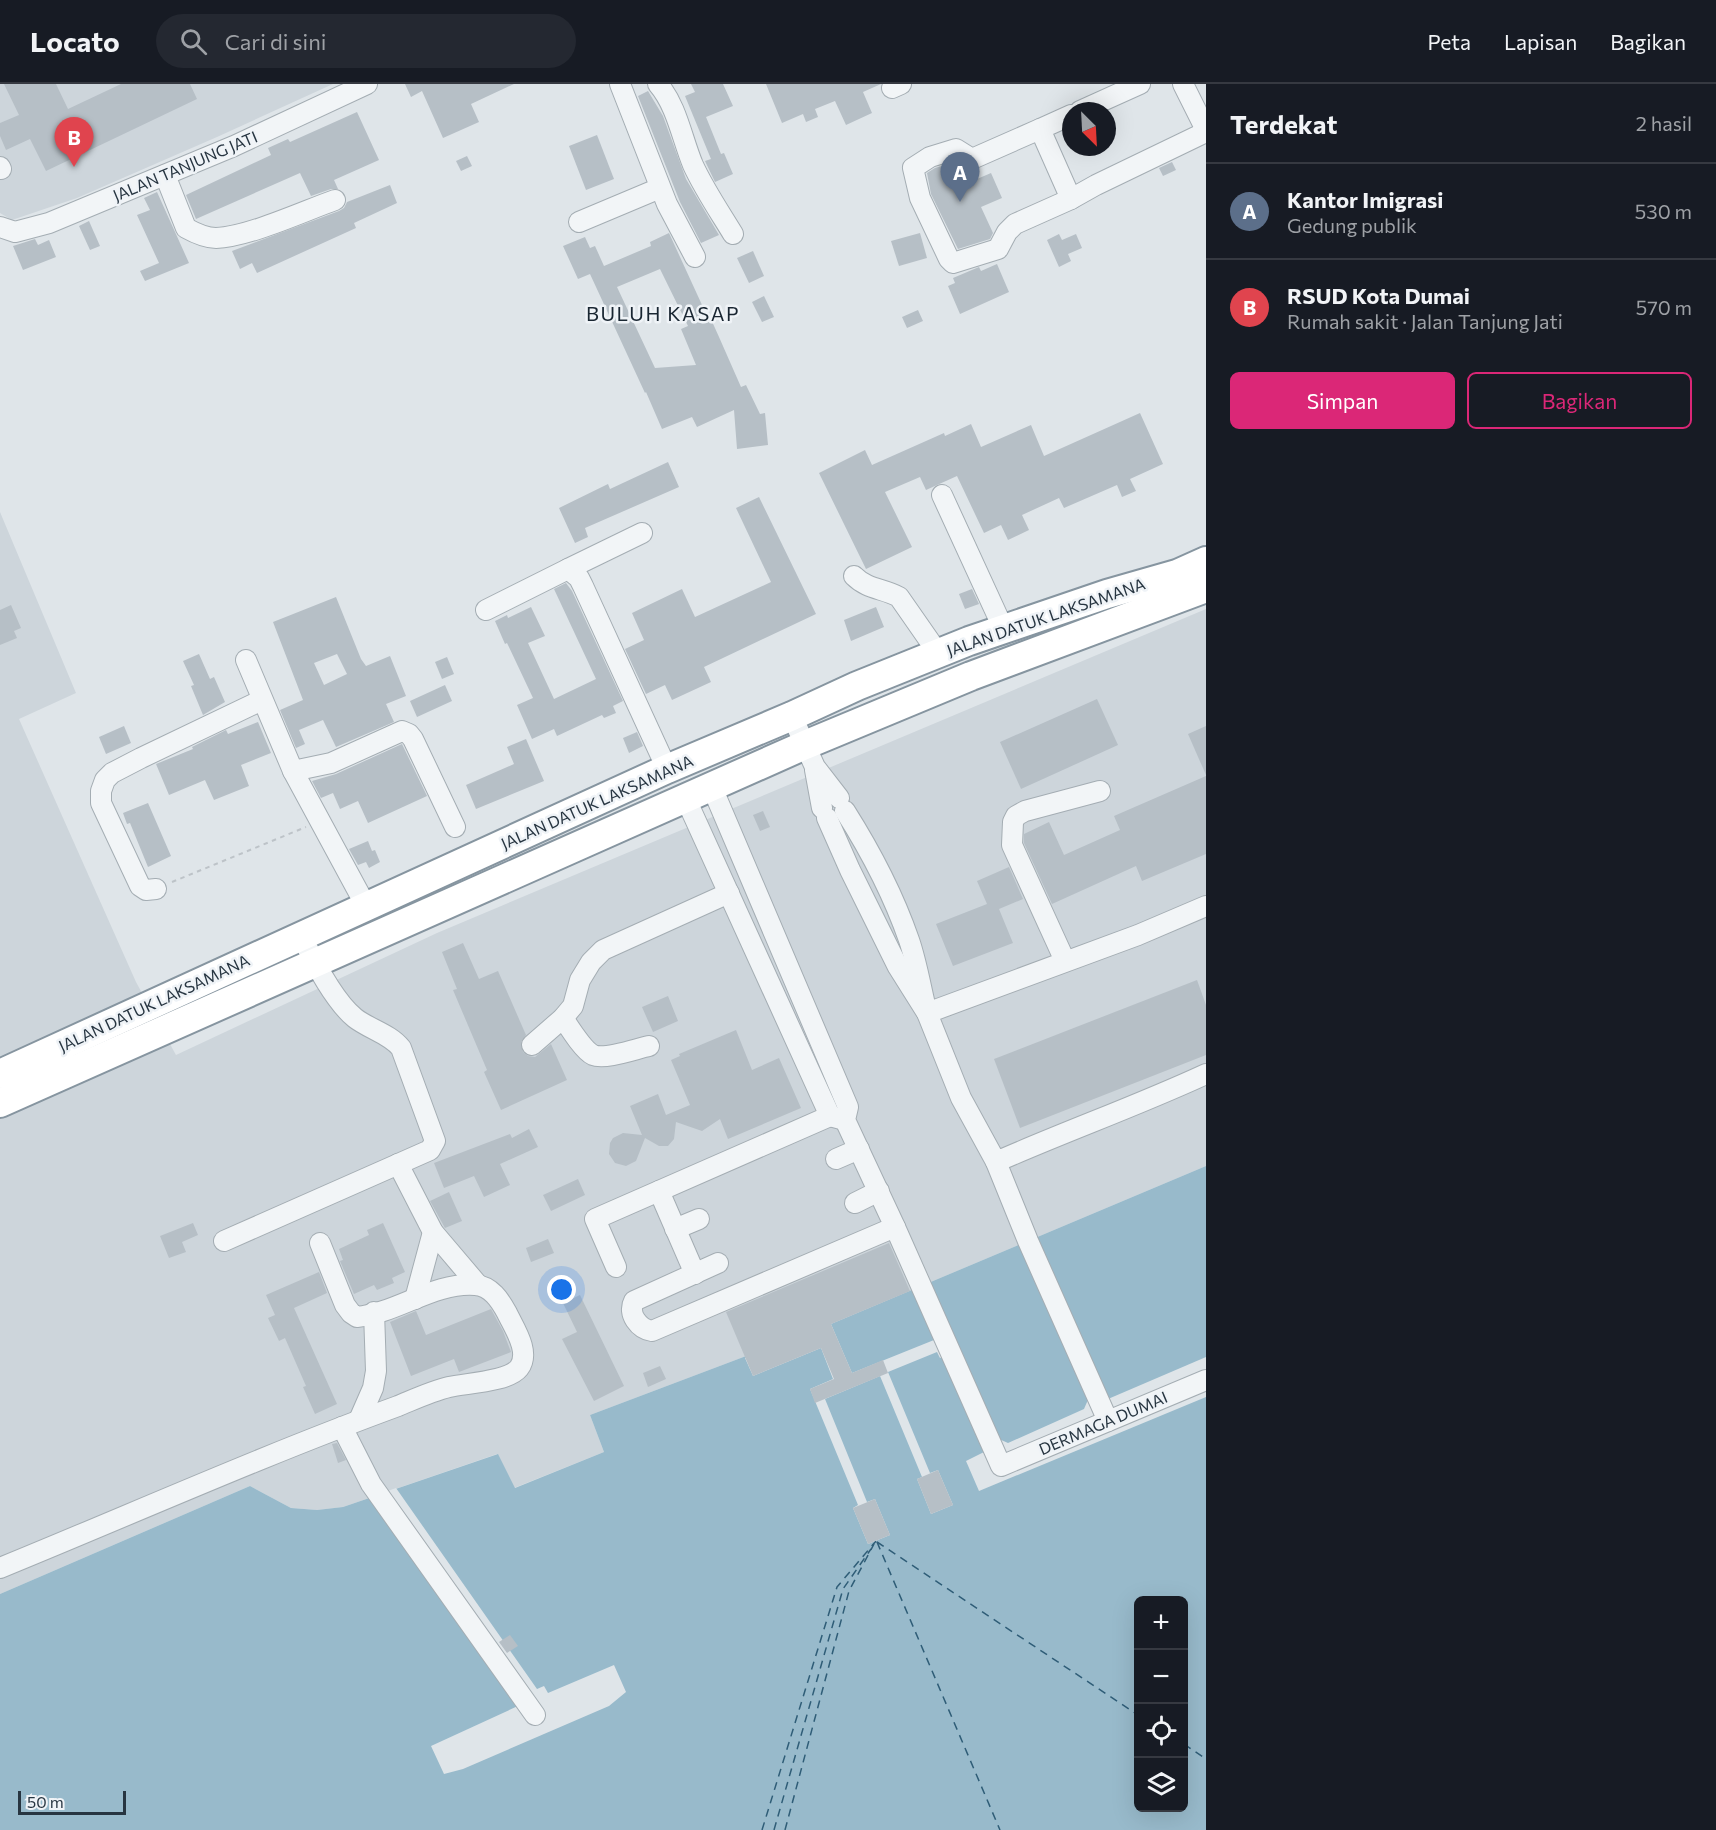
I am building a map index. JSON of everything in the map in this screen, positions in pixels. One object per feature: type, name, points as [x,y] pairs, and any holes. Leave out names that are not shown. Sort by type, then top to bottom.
[{"type":"highway","name":"JALAN DATUK LAKSAMANA","points":[[0,1103],[711,785],[810,756],[971,676],[1117,620],[1190,586],[1206,561]]},
{"type":"highway","name":"JALAN DATUK LAKSAMANA","points":[[0,1074],[667,769],[857,686],[938,653],[1107,594],[1190,586]]},
{"type":"street","name":"JALAN TANJUNG JATI","points":[[0,227],[15,232],[27,230],[234,146],[367,84]]},
{"type":"street","points":[[620,84],[660,188],[695,257]]},
{"type":"street","points":[[658,84],[666,94],[706,192],[733,234]]},
{"type":"street","points":[[1100,102],[1140,84]]},
{"type":"street","points":[[1062,119],[972,159],[956,149],[930,157],[913,168],[920,198],[953,263],[998,249],[1014,224],[1071,200],[1096,185],[1206,131],[1183,84]]},
{"type":"street","points":[[1040,129],[1071,200]]},
{"type":"street","points":[[165,175],[186,228],[199,235],[216,238],[241,233],[335,200]]},
{"type":"street","points":[[579,222],[660,188]]},
{"type":"street","points":[[942,495],[1004,630]]},
{"type":"street","points":[[486,610],[642,533]]},
{"type":"street","points":[[568,569],[579,578],[584,586],[667,769]]},
{"type":"street","points":[[854,576],[875,590],[889,591],[898,597],[938,653]]},
{"type":"street","points":[[246,660],[293,771],[366,906]]},
{"type":"street","points":[[156,889],[146,890],[140,886],[119,844],[101,803],[101,791],[105,780],[112,773],[131,763],[262,700]]},
{"type":"street","points":[[792,716],[810,756],[817,785],[833,809],[870,851],[896,906],[910,943],[927,1013],[961,1098],[996,1162],[1107,1421]]},
{"type":"street","points":[[293,771],[331,763],[402,731],[410,734],[413,739],[454,827]]},
{"type":"street","points":[[616,1267],[595,1219],[838,1118],[848,1107],[711,785]]},
{"type":"street","points":[[1065,961],[1012,845],[1013,822],[1016,816],[1024,811],[1101,791]]},
{"type":"street","points":[[685,797],[838,1118],[859,1149],[895,1227],[651,1331],[639,1326],[631,1310],[634,1301],[718,1263]]},
{"type":"street","points":[[833,809],[850,870],[898,967],[927,1013]]},
{"type":"street","points":[[532,1045],[563,1018],[573,1006],[580,980],[591,962],[603,950],[729,893]]},
{"type":"street","points":[[927,1013],[1138,935],[1206,906]]},
{"type":"street","points":[[224,1241],[430,1150],[435,1141],[401,1048],[396,1042],[354,1017],[346,1009],[314,963],[302,935]]},
{"type":"street","points":[[563,1018],[593,1055],[604,1056],[649,1046]]},
{"type":"street","points":[[996,1162],[1050,1138],[1155,1098],[1206,1074]]},
{"type":"street","points":[[836,1159],[859,1149]]},
{"type":"street","points":[[0,1568],[350,1424],[448,1387],[488,1380],[512,1373],[519,1368],[522,1351],[520,1342],[500,1299],[493,1292],[478,1285],[433,1232],[398,1164]]},
{"type":"street","points":[[659,1191],[695,1274]]},
{"type":"street","points":[[855,1203],[879,1191]]},
{"type":"street","points":[[675,1229],[699,1219]]},
{"type":"street","name":"DERMAGA DUMAI","points":[[895,1227],[1001,1466],[1206,1380]]},
{"type":"street","points":[[415,1299],[433,1232]]},
{"type":"street","points":[[320,1243],[345,1305],[357,1317],[458,1285],[478,1285]]},
{"type":"street","points":[[350,1424],[373,1388],[376,1371],[374,1312]]},
{"type":"street","points":[[350,1424],[370,1484],[535,1715]]},
{"type":"path","points":[[156,889],[320,822]]},
{"type":"shaded area","points":[[0,84],[333,84],[77,198],[12,220],[0,213]]},
{"type":"shaded area","points":[[0,512],[76,693],[19,719],[136,982],[176,1055],[437,933],[1206,609],[1206,1166],[831,1324],[590,1415],[604,1452],[514,1488],[497,1454],[343,1507],[317,1510],[291,1508],[250,1486],[0,1594]]},
{"type":"water","points":[[1206,1166],[1206,1830],[0,1830],[0,1594],[250,1486],[291,1508],[317,1510],[343,1507],[498,1454],[515,1488],[604,1452],[590,1415],[831,1324]]},
{"type":"pier","points":[[913,1290],[990,1435],[1008,1443],[1084,1409],[1090,1395],[1108,1399],[1206,1357],[1206,1397],[979,1491],[966,1461],[984,1452],[943,1357],[940,1358],[937,1352],[888,1372],[930,1473],[938,1470],[953,1505],[931,1514],[917,1479],[922,1477],[880,1376],[825,1399],[867,1502],[875,1499],[890,1535],[868,1544],[853,1508],[858,1505],[810,1389],[833,1379],[821,1348],[753,1376],[745,1358],[831,1324],[852,1373],[934,1340]]},
{"type":"pier","points":[[396,1488],[537,1689],[544,1686],[548,1693],[614,1665],[626,1692],[609,1706],[463,1769],[444,1774],[431,1746],[531,1700],[385,1492]]},
{"type":"building","points":[[4,84],[56,84],[68,109],[121,84],[190,84],[197,99],[46,171],[30,139],[6,150],[0,136],[0,123],[19,115]]},
{"type":"building","points":[[405,84],[514,84],[471,104],[479,122],[443,138],[422,91],[411,97]]},
{"type":"building","points":[[691,84],[723,84],[733,106],[706,117],[721,154],[724,153],[733,174],[715,182],[705,161],[711,159],[685,96],[695,92]]},
{"type":"building","points":[[766,84],[881,84],[863,92],[872,113],[846,125],[835,101],[815,109],[818,117],[806,122],[803,114],[782,123]]},
{"type":"building","points":[[648,91],[663,116],[686,179],[719,235],[701,243],[680,202],[638,96]]},
{"type":"building","points":[[357,112],[379,160],[334,180],[338,189],[311,196],[300,173],[196,219],[186,195],[271,155],[268,148],[288,139],[290,142]]},
{"type":"building","points":[[597,135],[614,179],[586,190],[569,146]]},
{"type":"building","points":[[467,156],[472,166],[461,171],[456,161]]},
{"type":"building","points":[[954,162],[964,168],[970,182],[991,173],[1002,198],[981,207],[993,233],[990,239],[958,249],[931,194],[927,173]]},
{"type":"building","points":[[1172,162],[1176,170],[1163,176],[1159,168]]},
{"type":"building","points":[[390,185],[397,203],[354,223],[356,228],[257,273],[252,263],[240,269],[232,251],[339,211],[347,202]]},
{"type":"building","points":[[157,192],[189,263],[145,281],[140,271],[159,263],[137,215],[150,210],[144,198]]},
{"type":"building","points":[[89,221],[100,246],[90,250],[79,226]]},
{"type":"building","points":[[669,233],[741,387],[746,385],[760,414],[765,413],[768,445],[737,449],[734,410],[697,427],[692,417],[662,429],[590,274],[578,279],[563,246],[585,237],[590,248],[595,246],[604,266],[651,246],[650,242]],"holes":[[[660,269],[688,326],[681,329],[696,365],[655,368],[617,287]]]},
{"type":"building","points":[[920,233],[927,258],[899,266],[891,241]]},
{"type":"building","points":[[1059,234],[1062,240],[1076,234],[1082,248],[1068,254],[1071,261],[1059,267],[1047,240]]},
{"type":"building","points":[[35,239],[38,245],[49,240],[56,257],[23,270],[13,246]]},
{"type":"building","points":[[753,251],[764,276],[749,283],[737,258]]},
{"type":"building","points":[[997,264],[1009,292],[960,314],[948,286],[955,283],[953,278],[979,267],[981,271]]},
{"type":"building","points":[[764,296],[774,317],[762,322],[752,302]]},
{"type":"building","points":[[918,310],[923,321],[907,328],[902,317]]},
{"type":"building","points":[[1140,413],[1163,464],[1130,479],[1136,491],[1122,497],[1117,485],[1064,508],[1059,498],[1022,515],[1029,530],[1008,540],[1001,525],[984,533],[957,476],[926,490],[920,477],[885,492],[912,547],[866,569],[819,473],[865,450],[872,465],[944,433],[945,436],[971,424],[981,447],[1031,425],[1044,456]]},
{"type":"building","points":[[668,462],[679,487],[585,528],[588,537],[575,543],[559,508],[608,484],[610,489]]},
{"type":"building","points":[[759,497],[816,614],[704,667],[711,682],[672,700],[665,685],[646,694],[625,649],[644,640],[632,613],[682,589],[695,617],[771,582],[736,508]]},
{"type":"building","points":[[566,583],[572,591],[623,701],[613,706],[616,713],[604,718],[602,715],[557,736],[554,729],[532,739],[517,705],[533,698],[495,621],[507,615],[508,618],[531,607],[545,636],[528,643],[554,699],[596,679],[554,589]]},
{"type":"building","points":[[972,589],[979,604],[965,609],[959,594]]},
{"type":"building","points":[[336,597],[366,666],[390,656],[406,696],[386,704],[394,722],[336,747],[323,720],[299,730],[305,744],[296,748],[280,710],[303,700],[273,622]],"holes":[[[337,654],[347,674],[324,685],[314,663]]]},
{"type":"building","points":[[11,605],[21,628],[14,631],[17,638],[0,645],[0,610]]},
{"type":"building","points":[[876,607],[884,627],[851,641],[844,620]]},
{"type":"building","points":[[199,654],[210,679],[214,677],[225,702],[203,715],[191,686],[194,685],[183,661]]},
{"type":"building","points":[[447,657],[454,674],[442,679],[435,662]]},
{"type":"building","points":[[445,685],[452,701],[417,717],[410,701]]},
{"type":"building","points":[[1097,699],[1118,745],[1021,789],[1000,742]]},
{"type":"building","points":[[258,722],[271,753],[241,765],[249,786],[214,800],[205,780],[169,795],[156,764],[193,749],[192,747],[226,730],[228,734]]},
{"type":"building","points":[[124,726],[131,743],[106,754],[99,737]]},
{"type":"building","points":[[1206,726],[1206,775],[1188,734]]},
{"type":"building","points":[[637,732],[643,746],[629,753],[623,738]]},
{"type":"building","points":[[526,739],[544,781],[476,809],[466,785],[514,764],[507,747]]},
{"type":"building","points":[[402,744],[427,796],[368,823],[358,801],[340,809],[333,793],[321,798],[312,781],[336,774]]},
{"type":"building","points":[[1206,776],[1206,854],[1142,881],[1136,866],[1052,904],[1024,843],[1024,834],[1049,822],[1064,855],[1120,830],[1114,816]]},
{"type":"building","points":[[148,803],[171,856],[148,867],[130,823],[127,824],[123,813]]},
{"type":"building","points":[[763,811],[770,827],[760,831],[753,815]]},
{"type":"building","points":[[368,841],[380,862],[369,868],[366,862],[358,865],[349,849]]},
{"type":"building","points":[[1009,867],[1023,899],[999,909],[1013,943],[953,966],[936,924],[987,904],[977,881]]},
{"type":"building","points":[[463,943],[479,979],[498,971],[526,1035],[521,1042],[523,1052],[535,1057],[551,1044],[567,1080],[501,1110],[484,1072],[487,1070],[453,990],[457,989],[442,952]]},
{"type":"building","points":[[1197,980],[1206,1005],[1206,1055],[1020,1128],[994,1059]]},
{"type":"building","points":[[668,996],[678,1021],[653,1032],[642,1007]]},
{"type":"building","points":[[736,1030],[752,1070],[779,1058],[801,1108],[728,1139],[720,1119],[702,1131],[676,1122],[674,1139],[668,1146],[659,1146],[645,1138],[636,1161],[626,1166],[615,1163],[609,1154],[613,1138],[623,1133],[642,1135],[630,1106],[658,1094],[666,1115],[690,1105],[671,1060],[680,1056],[679,1054]]},
{"type":"building","points":[[529,1129],[538,1147],[500,1164],[510,1185],[484,1197],[474,1176],[444,1188],[434,1163],[510,1134],[512,1138]]},
{"type":"building","points":[[578,1179],[585,1195],[551,1211],[543,1195]]},
{"type":"building","points":[[449,1192],[462,1221],[445,1228],[430,1201]]},
{"type":"building","points":[[193,1223],[198,1235],[182,1242],[186,1252],[169,1258],[160,1236]]},
{"type":"building","points":[[383,1223],[405,1272],[392,1278],[394,1283],[377,1290],[374,1285],[354,1294],[340,1261],[343,1260],[339,1249],[369,1235],[367,1230]]},
{"type":"building","points":[[548,1239],[554,1253],[531,1262],[526,1248]]},
{"type":"building","points":[[889,1243],[910,1291],[831,1324],[852,1373],[883,1360],[888,1373],[815,1403],[810,1389],[834,1379],[821,1348],[753,1376],[726,1312]]},
{"type":"building","points":[[319,1272],[327,1293],[294,1308],[337,1404],[315,1414],[303,1387],[306,1386],[285,1338],[279,1341],[268,1318],[275,1315],[266,1295]]},
{"type":"building","points":[[580,1295],[624,1386],[594,1401],[562,1339],[577,1332],[563,1303]]},
{"type":"building","points":[[491,1309],[511,1352],[459,1372],[454,1359],[411,1376],[390,1322],[416,1311],[426,1335]]},
{"type":"building","points":[[660,1366],[666,1379],[648,1387],[643,1373]]},
{"type":"building","points":[[337,1443],[346,1460],[338,1463],[332,1444]]},
{"type":"building","points":[[938,1470],[953,1505],[931,1514],[917,1479]]},
{"type":"building","points":[[875,1499],[890,1535],[868,1544],[853,1508]]},
{"type":"building","points":[[510,1635],[518,1646],[507,1653],[499,1642]]},
{"type":"ferry route","points":[[762,1830],[837,1587],[876,1541]]},
{"type":"ferry route","points":[[877,1542],[1134,1712]]},
{"type":"ferry route","points":[[877,1542],[1000,1830]]},
{"type":"ferry route","points":[[785,1830],[849,1591],[874,1544]]},
{"type":"ferry route","points":[[774,1830],[843,1589],[871,1549]]},
{"type":"ferry route","points":[[1188,1747],[1206,1759]]},
{"type":"place","name":"RSUD Kota Dumai","points":[[74,167]]},
{"type":"place","name":"Kantor Imigrasi","points":[[960,202]]},
{"type":"district","name":"BULUH KASAP","points":[[663,314]]}]
